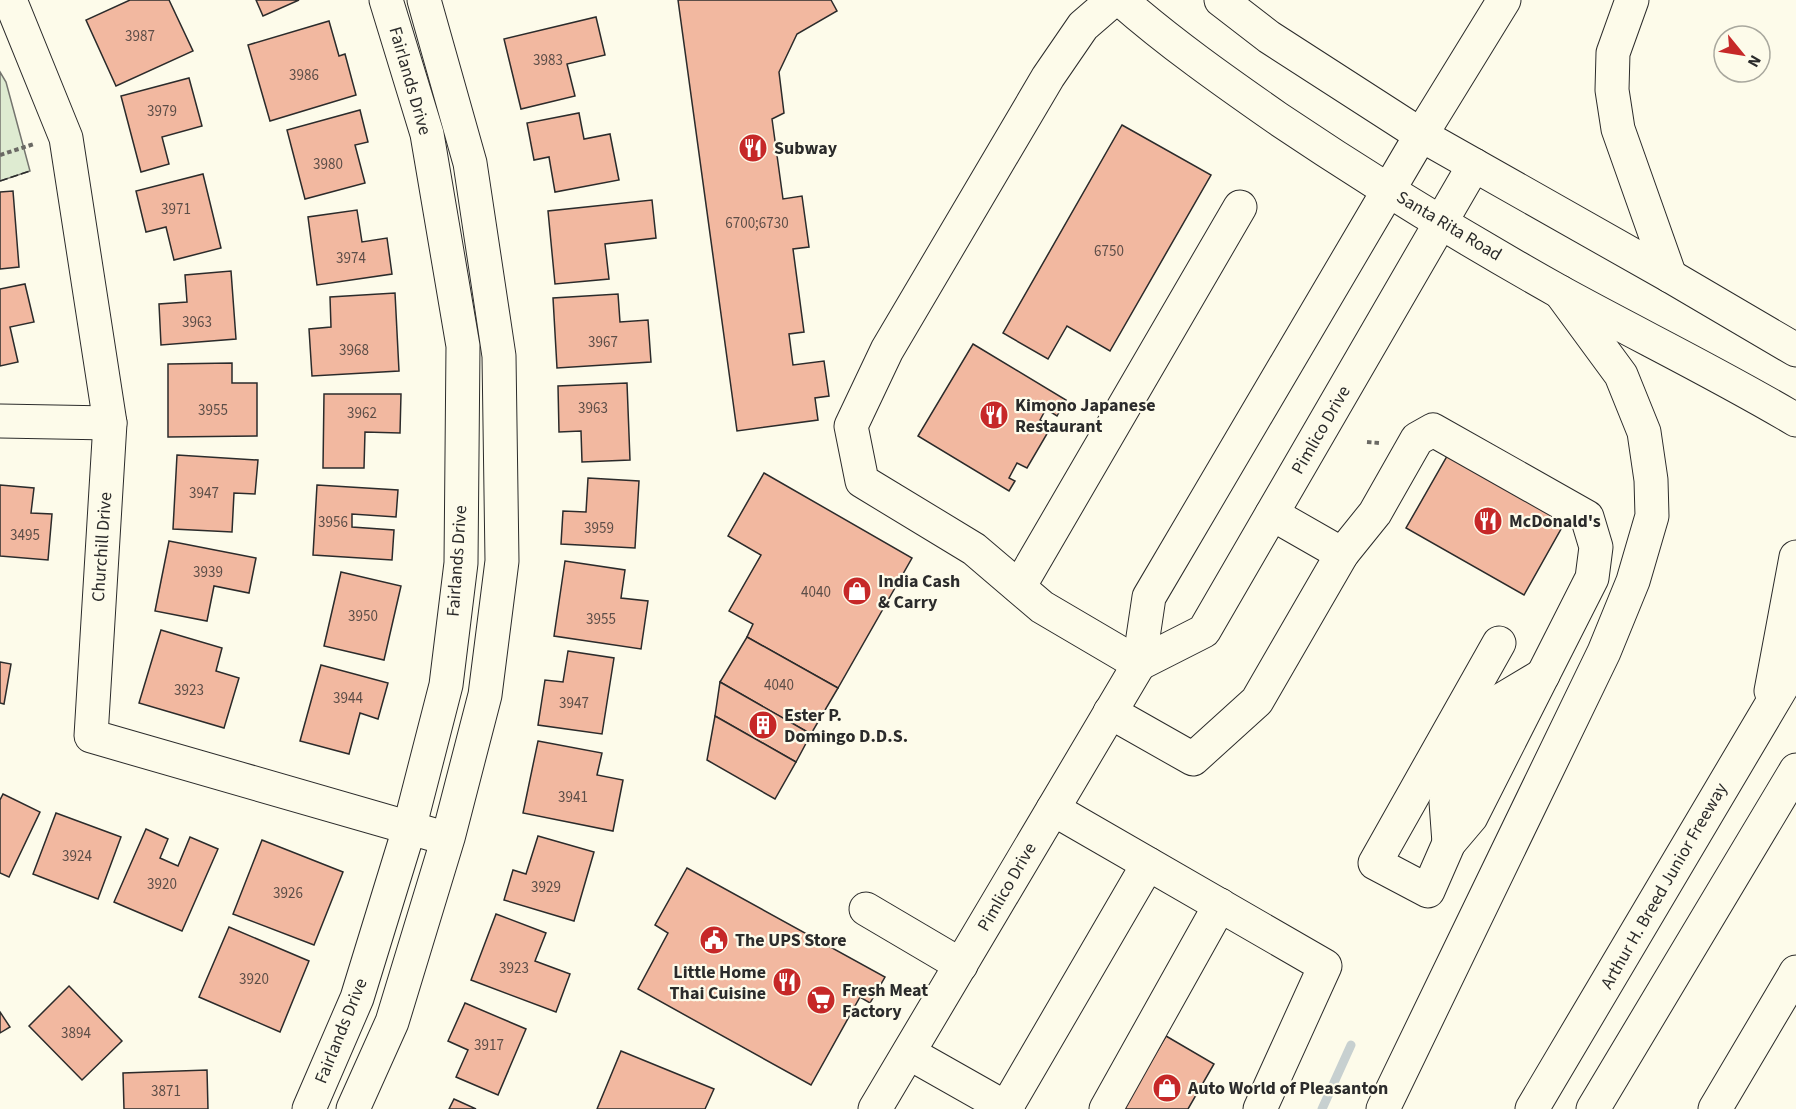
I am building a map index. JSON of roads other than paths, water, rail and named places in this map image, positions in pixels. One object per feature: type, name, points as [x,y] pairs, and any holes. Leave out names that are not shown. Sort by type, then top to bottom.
[{"type":"main road","name":"Churchill Drive","points":[[10,0],[66,138],[110,423],[91,736],[409,829],[448,838]]},
{"type":"main road","name":"Fairlands Drive","points":[[309,1109],[357,998],[409,829],[446,685],[461,562],[463,346],[427,134],[386,0]]},
{"type":"main road","name":"Fairlands Drive","points":[[353,1109],[392,1022],[448,838],[485,695],[502,561],[499,356],[470,164],[424,0]]},
{"type":"main road","points":[[1113,0],[1083,26],[1048,78],[887,350],[851,426],[862,482],[975,549],[1042,607],[1138,664]]},
{"type":"main road","name":"Santa Rita Road","points":[[1121,0],[1154,29],[1235,88],[1334,156],[1390,191],[1560,292],[1796,420]]},
{"type":"main road","points":[[1221,0],[1269,37],[1421,135],[1796,350]]},
{"type":"main road","name":"Pimlico Drive","points":[[875,1109],[1138,664],[1149,597],[1421,135],[1504,0]]},
{"type":"main road","points":[[1632,0],[1613,53],[1612,90],[1618,129],[1670,276]]},
{"type":"main road","name":"Pimlico Drive","points":[[1138,664],[1204,631],[1474,165]]},
{"type":"main road","points":[[1019,587],[1240,207]]},
{"type":"main road","points":[[1383,1109],[1604,652],[1633,581],[1652,516],[1651,480],[1644,432],[1621,375],[1560,292]]},
{"type":"main road","points":[[0,421],[110,423]]},
{"type":"main road","points":[[1110,712],[1193,759],[1257,701],[1342,554],[1375,513],[1417,439],[1433,430],[1587,517],[1596,547],[1592,578],[1471,817],[1449,843],[1428,891],[1375,863],[1499,643]]},
{"type":"main road","points":[[1272,514],[1342,554]]},
{"type":"main road","points":[[1767,711],[1796,557]]},
{"type":"main road","name":"Arthur H. Breed Junior Freeway","points":[[1532,1109],[1796,663]]},
{"type":"main road","points":[[1593,1109],[1796,770]]},
{"type":"main road","points":[[1053,809],[1325,966],[1260,1109]]},
{"type":"main road","points":[[909,1053],[1007,1108],[1148,864]]},
{"type":"main road","points":[[1106,1109],[1220,905]]},
{"type":"main road","points":[[866,909],[961,965]]},
{"type":"main road","points":[[1715,1109],[1796,972]]},
{"type":"waterway","points":[[1322,1109],[1351,1045]]},
{"type":"place","name":"Subway","points":[[753,148]]},
{"type":"place","name":"Kimono Japanese Restaurant","points":[[994,415]]},
{"type":"place","name":"McDonald's","points":[[1488,521]]},
{"type":"place","name":"India Cash & Carry","points":[[857,591]]},
{"type":"place","name":"Ester P. Domingo D.D.S.","points":[[763,725]]},
{"type":"place","name":"The UPS Store","points":[[714,940]]},
{"type":"place","name":"Little Home Thai Cuisine","points":[[787,982]]},
{"type":"place","name":"Fresh Meat Factory","points":[[821,1000]]},
{"type":"place","name":"Auto World of Pleasanton","points":[[1167,1088]]}]
